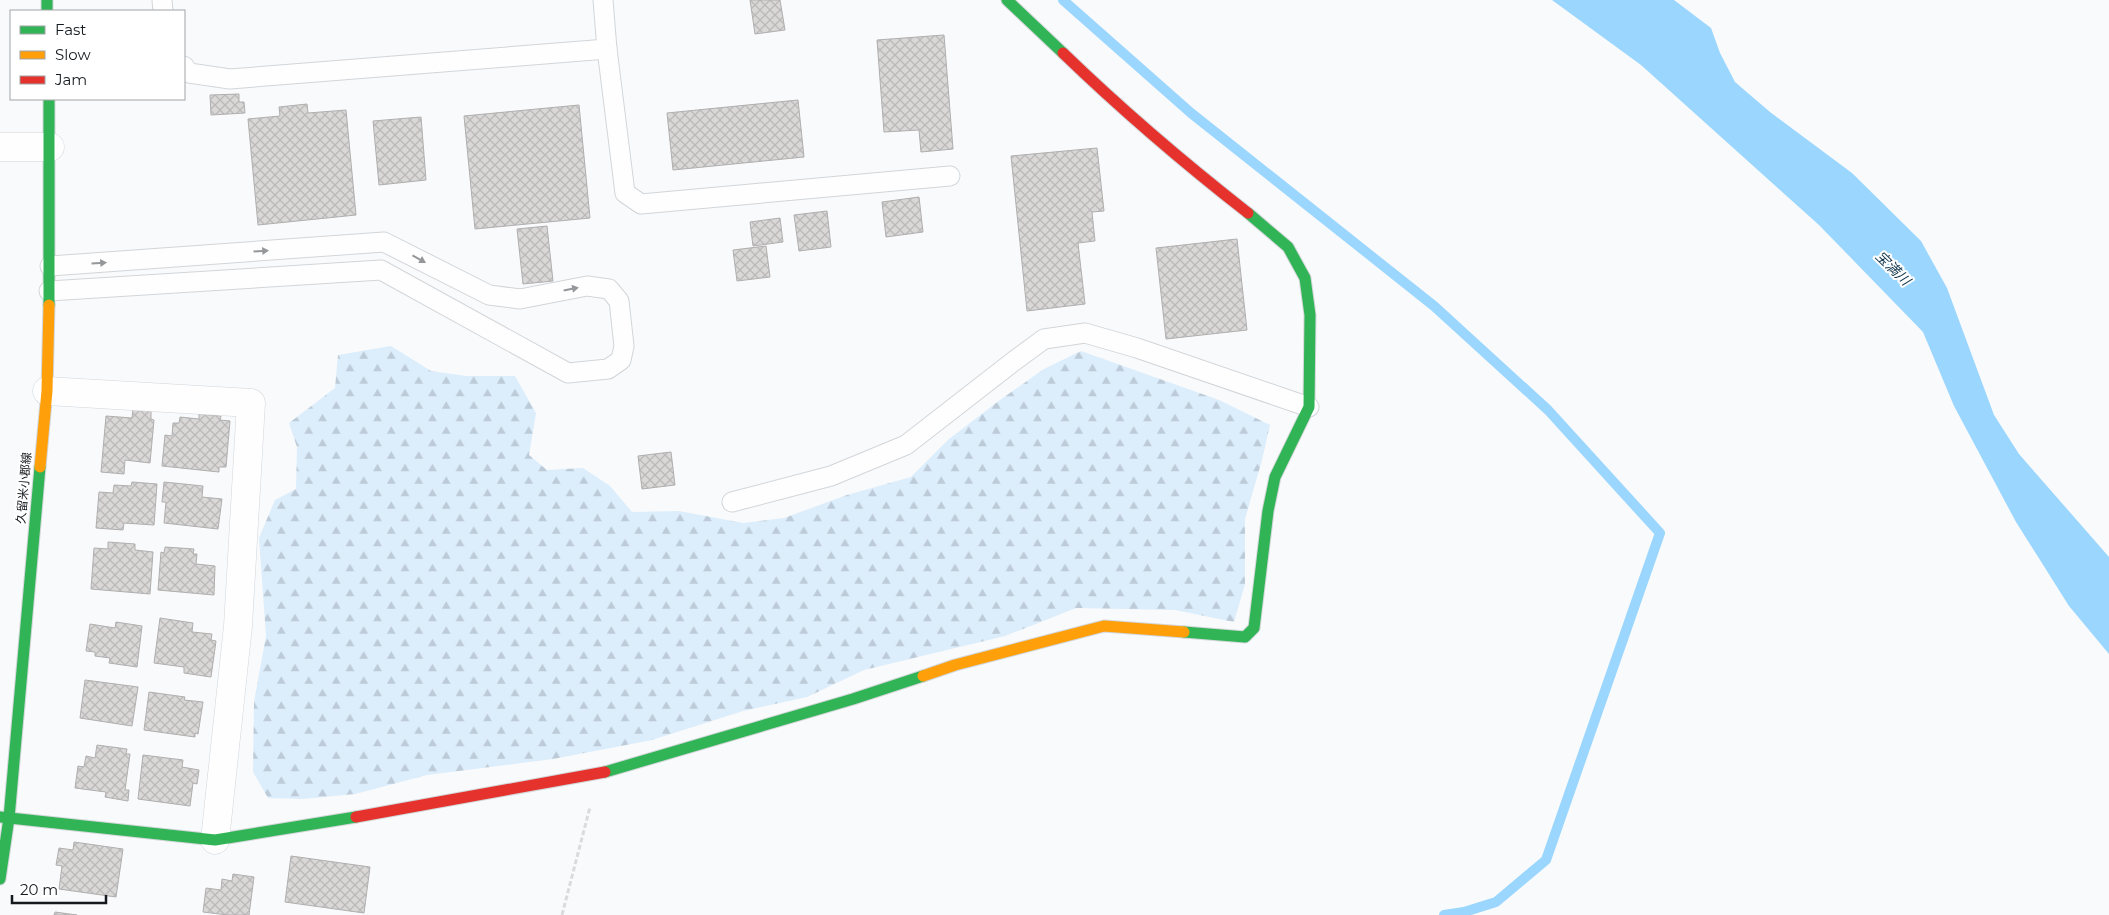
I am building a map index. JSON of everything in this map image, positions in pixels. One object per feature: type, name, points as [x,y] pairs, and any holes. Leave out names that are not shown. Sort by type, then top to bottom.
[{"type":"street","points":[[4,818],[215,840],[280,832],[598,774],[853,699],[955,665],[1104,626],[1245,637],[1254,628],[1268,512],[1275,477],[1290,450],[1309,407],[1310,315],[1305,278],[1288,247],[1258,220],[1192,169],[1114,102],[1007,0]]},
{"type":"street","name":"久留米小郡線","points":[[0,879],[4,818],[47,391],[50,266],[49,100]]},
{"type":"street","points":[[0,147],[50,147]]},
{"type":"street","points":[[47,391],[251,403],[238,626],[215,840]]},
{"type":"lane","points":[[603,0],[607,49],[625,193],[641,204],[950,176]]},
{"type":"lane","points":[[185,67],[190,73],[230,79],[607,49]]},
{"type":"lane","points":[[49,291],[381,270],[568,373],[608,369],[622,360],[624,346],[619,301],[609,288],[587,286],[520,299],[489,295],[384,242],[50,266]]},
{"type":"lane","points":[[732,502],[831,476],[906,446],[1044,339],[1085,333],[1137,348],[1309,407]]},
{"type":"path","points":[[562,915],[598,774]]},
{"type":"green space","points":[[391,346],[431,371],[466,376],[515,376],[536,413],[529,455],[547,470],[583,468],[610,486],[632,512],[679,511],[743,523],[784,518],[847,495],[911,477],[949,439],[1000,400],[1044,369],[1081,351],[1219,400],[1270,425],[1245,519],[1245,584],[1234,622],[1175,610],[1076,608],[1005,636],[864,670],[807,697],[743,711],[652,740],[553,759],[427,775],[355,794],[303,799],[268,798],[253,772],[254,702],[266,636],[259,538],[275,500],[296,489],[297,447],[289,423],[335,388],[338,355]]},
{"type":"water","name":"宝満川","points":[[1552,0],[1674,0],[1711,28],[1720,53],[1735,82],[1770,112],[1852,173],[1921,241],[1947,288],[1994,415],[2019,454],[2109,557],[2109,654],[2069,606],[2016,522],[1954,406],[1923,332],[1819,225],[1641,65]]},
{"type":"building","points":[[750,0],[780,0],[785,30],[755,34]]},
{"type":"building","points":[[944,35],[953,149],[921,152],[919,130],[884,132],[877,40]]},
{"type":"building","points":[[239,94],[239,102],[244,102],[245,113],[211,115],[210,95]]},
{"type":"building","points":[[798,100],[804,157],[673,170],[667,113]]},
{"type":"building","points":[[307,104],[308,113],[346,110],[356,215],[258,225],[248,119],[280,116],[279,107]]},
{"type":"building","points":[[579,105],[590,218],[475,229],[464,116]]},
{"type":"building","points":[[421,117],[426,180],[379,185],[373,121]]},
{"type":"building","points":[[1097,148],[1104,211],[1092,212],[1095,241],[1078,243],[1085,304],[1027,311],[1011,156]]},
{"type":"building","points":[[919,197],[923,232],[886,237],[882,202]]},
{"type":"building","points":[[827,211],[831,247],[799,251],[794,215]]},
{"type":"building","points":[[780,218],[783,242],[753,246],[750,222]]},
{"type":"building","points":[[547,226],[553,281],[523,284],[517,229]]},
{"type":"building","points":[[1237,239],[1247,330],[1166,339],[1156,248]]},
{"type":"building","points":[[766,246],[770,277],[737,281],[733,250]]},
{"type":"building","points":[[133,409],[151,410],[151,419],[154,420],[150,463],[125,460],[124,474],[101,472],[106,416],[132,418]]},
{"type":"building","points":[[199,414],[221,416],[220,420],[230,421],[226,467],[219,467],[219,472],[162,466],[165,435],[172,436],[173,423],[179,423],[180,417],[199,419]]},
{"type":"building","points":[[671,452],[675,485],[642,489],[638,456]]},
{"type":"building","points":[[132,482],[157,484],[154,525],[124,523],[123,530],[96,528],[99,492],[113,493],[114,485],[131,486]]},
{"type":"building","points":[[164,482],[203,486],[202,497],[222,499],[218,529],[164,523],[166,502],[162,502]]},
{"type":"building","points":[[108,542],[135,544],[135,550],[153,552],[150,594],[91,589],[94,548],[108,549]]},
{"type":"building","points":[[165,547],[194,549],[193,554],[197,554],[196,564],[215,566],[214,595],[158,590],[161,552],[164,553]]},
{"type":"building","points":[[160,618],[193,623],[192,632],[212,634],[211,640],[216,641],[211,677],[184,673],[184,667],[154,663]]},
{"type":"building","points":[[116,622],[142,626],[137,667],[109,663],[110,658],[95,656],[95,652],[86,651],[90,624],[115,628]]},
{"type":"building","points":[[85,680],[138,687],[132,726],[80,718]]},
{"type":"building","points":[[149,692],[185,697],[184,700],[203,702],[198,734],[195,733],[195,737],[144,730]]},
{"type":"building","points":[[97,745],[127,749],[126,754],[130,754],[125,790],[129,790],[128,801],[105,797],[106,792],[75,788],[78,766],[84,767],[86,756],[95,758]]},
{"type":"building","points":[[143,755],[183,760],[182,767],[199,770],[197,784],[193,783],[190,806],[138,799]]},
{"type":"building","points":[[74,842],[123,849],[116,897],[59,889],[62,866],[56,865],[59,848],[73,850]]},
{"type":"building","points":[[291,856],[370,867],[364,913],[285,902]]},
{"type":"building","points":[[233,874],[254,877],[249,915],[203,912],[206,888],[221,890],[222,879],[232,881]]},
{"type":"building","points":[[55,912],[77,915],[54,915]]},
{"type":"waterway","points":[[1063,0],[1191,113],[1434,306],[1548,410],[1660,533],[1546,860],[1496,902],[1464,912],[1444,915]]},
{"type":"traffic: fast","points":[[47,0],[47,10]]},
{"type":"traffic: fast","points":[[1007,0],[1063,53]]},
{"type":"traffic: fast","points":[[49,100],[49,305]]},
{"type":"traffic: fast","points":[[1184,632],[1245,637],[1254,628],[1268,511],[1275,477],[1309,407],[1310,315],[1305,278],[1288,247],[1248,213]]},
{"type":"traffic: fast","points":[[0,879],[9,818],[40,467]]},
{"type":"traffic: fast","points":[[605,772],[853,699],[923,676]]},
{"type":"traffic: fast","points":[[0,817],[215,840],[356,817]]},
{"type":"traffic: slow","points":[[40,467],[47,391],[49,305]]},
{"type":"traffic: slow","points":[[923,676],[955,665],[1104,626],[1184,632]]},
{"type":"traffic: jam","points":[[1063,53],[1154,136],[1248,213]]},
{"type":"traffic: jam","points":[[356,817],[605,772]]}]
